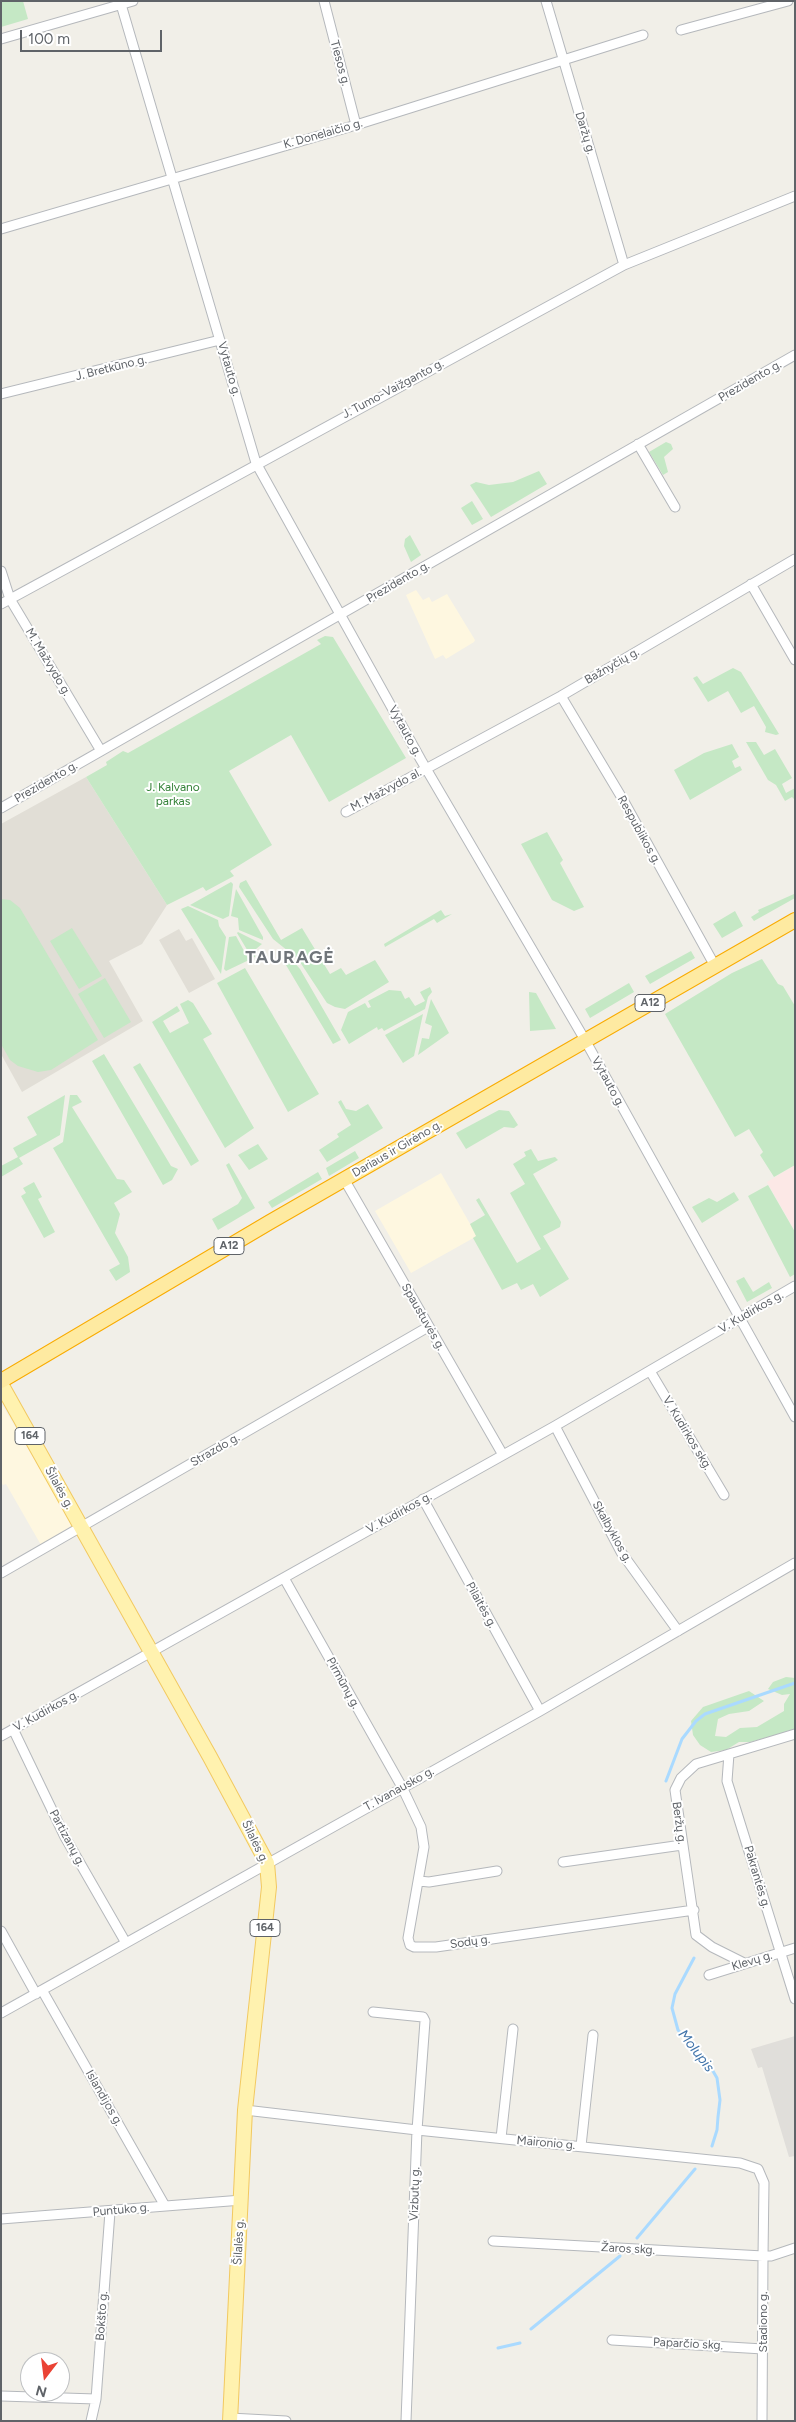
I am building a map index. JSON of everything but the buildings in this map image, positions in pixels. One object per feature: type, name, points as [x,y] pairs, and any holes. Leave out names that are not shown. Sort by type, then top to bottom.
[{"type":"highway","name":"Dariaus ir Girėno g.","points":[[1,1382],[344,1179],[795,920]]},
{"type":"main road","name":"Šilalės g.","points":[[1,1382],[150,1652],[210,1756],[267,1863],[269,1888],[245,2110],[230,2420]]},
{"type":"street","points":[[1,39],[120,3],[133,1]]},
{"type":"street","name":"Tiesos g.","points":[[324,1],[356,125]]},
{"type":"street","name":"Daržų g.","points":[[546,1],[624,265]]},
{"type":"street","points":[[681,30],[788,1]]},
{"type":"street","name":"Vytauto g.","points":[[120,3],[256,463],[426,769],[585,1040],[795,1417]]},
{"type":"street","name":"K. Donelaičio g.","points":[[1,229],[356,125],[643,35]]},
{"type":"street","name":"J. Tumo-Vaižganto g.","points":[[1,604],[256,463],[624,265],[795,196]]},
{"type":"street","name":"J. Bretkūno g.","points":[[1,394],[220,340]]},
{"type":"street","name":"Prezidento g.","points":[[1,808],[795,356]]},
{"type":"street","points":[[638,444],[674,507]]},
{"type":"street","name":"Bažnyčių g.","points":[[426,769],[561,696],[795,559]]},
{"type":"street","name":"M. Mažvydo g.","points":[[1,571],[10,599],[101,751]]},
{"type":"street","points":[[751,584],[795,660]]},
{"type":"street","name":"Respublikos g.","points":[[561,696],[622,798],[715,966]]},
{"type":"street","name":"M. Mažvydo al.","points":[[346,812],[426,769]]},
{"type":"street","name":"Spaustuvės g.","points":[[344,1179],[503,1455]]},
{"type":"street","name":"V. Kudirkos g.","points":[[1,1736],[555,1426],[795,1286]]},
{"type":"street","name":"Strazdo g.","points":[[1,1573],[428,1327]]},
{"type":"street","name":"V. Kudirkos skg.","points":[[650,1371],[724,1495]]},
{"type":"street","name":"Skalbyklos g.","points":[[555,1426],[621,1552],[678,1631]]},
{"type":"street","name":"Pilaitės g.","points":[[423,1499],[540,1711]]},
{"type":"street","name":"T. Ivanausko g.","points":[[1,2013],[540,1711],[795,1563]]},
{"type":"street","name":"Pirmūnų g.","points":[[284,1578],[402,1787]]},
{"type":"street","name":"Partizanų g.","points":[[13,1729],[65,1837],[126,1943]]},
{"type":"street","name":"Beržų g.","points":[[744,1963],[712,1947],[696,1935],[694,1910],[682,1845],[675,1790],[681,1778],[696,1764],[795,1734]]},
{"type":"street","name":"Pakrantės g.","points":[[730,1754],[727,1781],[795,1999]]},
{"type":"street","name":"Sodų g.","points":[[402,1787],[422,1827],[424,1838],[419,1881],[408,1938],[410,1945],[414,1947],[436,1947],[694,1910]]},
{"type":"street","points":[[563,1862],[682,1845]]},
{"type":"street","points":[[419,1881],[429,1882],[498,1871]]},
{"type":"street","name":"Islandijos g.","points":[[1,1931],[166,2206]]},
{"type":"street","name":"Klevų g.","points":[[709,1975],[795,1948]]},
{"type":"street","name":"Vizbutų g.","points":[[374,2012],[423,2017],[425,2021],[417,2130],[406,2421]]},
{"type":"street","points":[[501,2138],[514,2029]]},
{"type":"street","points":[[581,2146],[593,2035]]},
{"type":"street","name":"Maironio g.","points":[[245,2110],[417,2130],[740,2163],[758,2169],[764,2183],[763,2256]]},
{"type":"street","name":"Puntuko g.","points":[[1,2219],[110,2212],[242,2200]]},
{"type":"street","name":"Bokšto g.","points":[[91,2421],[96,2399],[110,2212]]},
{"type":"street","name":"Žaros skg.","points":[[493,2241],[763,2256]]},
{"type":"street","points":[[763,2256],[771,2256],[795,2248]]},
{"type":"street","name":"Stadiono g.","points":[[762,2421],[763,2256]]},
{"type":"street","name":"Paparčio skg.","points":[[612,2340],[763,2349]]},
{"type":"street","points":[[1,2396],[96,2399]]},
{"type":"street","points":[[230,2420],[286,2421]]},
{"type":"shaded area","points":[[416,590],[423,600],[429,597],[432,602],[447,594],[475,640],[474,642],[446,659],[443,655],[435,659],[406,595]]},
{"type":"shaded area","points":[[86,777],[167,905],[142,944],[109,961],[143,1021],[22,1092],[1,1054],[1,824]]},
{"type":"shaded area","points":[[179,929],[186,941],[192,938],[215,979],[189,993],[159,940]]},
{"type":"shaded area","points":[[795,1165],[795,1231],[767,1182]]},
{"type":"shaded area","points":[[441,1173],[477,1236],[411,1273],[375,1211]]},
{"type":"shaded area","points":[[1,1403],[74,1527],[41,1545],[6,1484],[3,1485],[1,1482]]},
{"type":"shaded area","points":[[795,2036],[795,2156],[789,2157],[762,2067],[758,2068],[751,2049]]},
{"type":"green space","points":[[1,1],[23,1],[28,19],[1,27]]},
{"type":"green space","points":[[666,442],[671,444],[673,449],[664,457],[668,472],[663,475],[649,452]]},
{"type":"green space","points":[[539,471],[547,484],[491,517],[470,485],[476,482],[489,485],[513,482]]},
{"type":"green space","points":[[472,501],[483,519],[472,525],[461,508]]},
{"type":"green space","points":[[410,535],[421,555],[411,562],[404,546],[405,539]]},
{"type":"green space","name":"J. Kalvano parkas","points":[[325,636],[333,637],[406,758],[329,802],[291,735],[229,771],[272,845],[230,871],[234,876],[206,891],[203,887],[167,905],[86,777],[107,765],[106,762],[123,751],[128,753],[321,644],[317,640]]},
{"type":"green space","points":[[733,668],[741,672],[779,734],[765,732],[766,727],[754,706],[741,713],[728,691],[708,702],[693,678],[697,676],[703,684]]},
{"type":"green space","points":[[746,742],[756,742],[764,755],[775,749],[792,778],[782,784],[786,793],[795,788],[795,800],[792,797],[785,801],[776,785],[768,780]]},
{"type":"green space","points":[[732,744],[739,757],[732,761],[735,768],[740,766],[742,770],[690,800],[674,770],[704,753]]},
{"type":"green space","points":[[547,832],[563,860],[560,863],[584,907],[574,911],[552,900],[521,844]]},
{"type":"green space","points":[[246,880],[281,940],[302,928],[330,974],[341,968],[346,975],[375,960],[389,982],[345,1009],[327,1003],[298,959],[273,939],[239,887],[240,883]]},
{"type":"green space","points":[[231,882],[233,884],[229,916],[223,919],[190,905]]},
{"type":"green space","points":[[236,889],[263,940],[239,930],[238,918],[231,916]]},
{"type":"green space","points":[[794,894],[795,898],[754,921],[751,917],[759,912],[758,910]]},
{"type":"green space","points":[[1,899],[10,900],[20,908],[98,1040],[51,1070],[38,1072],[18,1066],[10,1060],[1,1044]]},
{"type":"green space","points":[[188,906],[218,920],[219,926],[226,937],[221,974],[181,909]]},
{"type":"green space","points":[[441,910],[445,916],[452,914],[437,923],[434,919],[385,947],[384,944]]},
{"type":"green space","points":[[735,911],[743,926],[722,938],[713,924]]},
{"type":"green space","points":[[72,928],[102,976],[79,989],[50,941]]},
{"type":"green space","points":[[238,932],[262,944],[256,949],[255,957],[252,958]]},
{"type":"green space","points":[[236,936],[249,960],[226,971],[224,969],[229,937]]},
{"type":"green space","points":[[691,951],[695,958],[650,984],[645,976]]},
{"type":"green space","points":[[280,955],[293,961],[300,969],[341,1040],[333,1044]]},
{"type":"green space","points":[[762,959],[778,984],[783,986],[795,1006],[795,1165],[774,1177],[760,1155],[763,1152],[749,1129],[735,1137],[665,1014],[732,973]]},
{"type":"green space","points":[[245,968],[319,1094],[288,1112],[217,983]]},
{"type":"green space","points":[[105,978],[131,1022],[104,1038],[78,994]]},
{"type":"green space","points":[[629,983],[634,992],[590,1018],[585,1009]]},
{"type":"green space","points":[[430,987],[432,992],[428,997],[425,1009],[384,1031],[382,1028],[378,1030],[377,1027],[349,1044],[341,1030],[348,1012],[365,1003],[368,1008],[371,1007],[368,1001],[389,990],[401,991],[405,999],[409,997],[415,1006],[425,1001],[420,992]]},
{"type":"green space","points":[[529,992],[536,993],[556,1029],[530,1031]]},
{"type":"green space","points":[[431,999],[449,1033],[418,1055],[422,1038],[429,1039],[432,1026],[425,1023]]},
{"type":"green space","points":[[188,1000],[193,1003],[212,1034],[203,1039],[254,1128],[225,1148],[152,1022],[177,1006],[180,1011],[163,1021],[170,1033],[189,1023],[180,1004]]},
{"type":"green space","points":[[423,1014],[414,1056],[403,1063],[385,1035]]},
{"type":"green space","points":[[104,1054],[171,1166],[178,1169],[172,1180],[163,1185],[92,1061]]},
{"type":"green space","points":[[140,1063],[199,1161],[191,1166],[133,1067]]},
{"type":"green space","points":[[65,1095],[60,1135],[19,1158],[23,1164],[1,1177],[1,1166],[18,1157],[13,1148],[37,1135],[27,1117]]},
{"type":"green space","points":[[70,1095],[77,1095],[82,1102],[72,1107],[117,1179],[124,1180],[132,1192],[114,1203],[120,1214],[115,1233],[128,1257],[130,1272],[116,1281],[109,1270],[120,1264],[53,1148],[63,1142]]},
{"type":"green space","points":[[341,1100],[346,1109],[356,1111],[368,1104],[383,1128],[327,1162],[319,1150],[339,1137],[337,1134],[351,1125],[338,1102]]},
{"type":"green space","points":[[499,1110],[509,1111],[518,1125],[514,1128],[504,1127],[466,1149],[456,1133]]},
{"type":"green space","points":[[258,1144],[268,1159],[249,1170],[238,1155]]},
{"type":"green space","points":[[531,1149],[538,1161],[555,1157],[558,1160],[533,1174],[561,1222],[560,1227],[543,1236],[569,1279],[540,1297],[533,1284],[521,1290],[517,1283],[502,1290],[473,1238],[476,1236],[470,1224],[485,1215],[476,1200],[479,1198],[517,1263],[541,1249],[510,1193],[525,1184],[513,1164],[526,1156],[524,1152]]},
{"type":"green space","points":[[355,1151],[359,1158],[329,1176],[326,1168]]},
{"type":"green space","points":[[229,1163],[255,1208],[218,1230],[212,1219],[238,1204],[242,1198],[226,1165]]},
{"type":"green space","points":[[318,1172],[322,1179],[272,1208],[268,1202]]},
{"type":"green space","points":[[34,1182],[42,1197],[38,1199],[55,1232],[44,1238],[21,1196],[26,1193],[23,1188]]},
{"type":"green space","points":[[768,1185],[795,1232],[795,1274],[790,1277],[748,1196]]},
{"type":"green space","points":[[734,1192],[739,1200],[702,1223],[692,1207],[709,1198],[717,1202]]},
{"type":"green space","points":[[744,1277],[753,1292],[769,1282],[772,1288],[747,1302],[736,1281]]},
{"type":"green space","points":[[786,1677],[795,1678],[795,1730],[750,1742],[739,1742],[726,1750],[711,1752],[700,1745],[693,1735],[691,1721],[703,1707],[749,1691],[764,1701],[749,1711],[729,1714],[718,1719],[715,1736],[726,1737],[740,1728],[757,1727],[784,1711],[784,1704],[790,1694],[782,1695],[768,1689],[773,1682]]},
{"type":"waterway","name":"Molupis","points":[[666,1781],[682,1739],[696,1721],[705,1714],[795,1683]]},
{"type":"waterway","name":"Molupis","points":[[694,1958],[675,1994],[672,2008],[678,2030],[710,2066],[717,2078],[720,2100],[717,2130],[712,2146]]},
{"type":"waterway","name":"Molupis","points":[[637,2238],[695,2169]]},
{"type":"waterway","name":"Molupis","points":[[531,2329],[620,2256]]},
{"type":"waterway","name":"Molupis","points":[[498,2348],[520,2343]]},
{"type":"district","name":"TAURAGĖ","points":[[290,958]]}]
